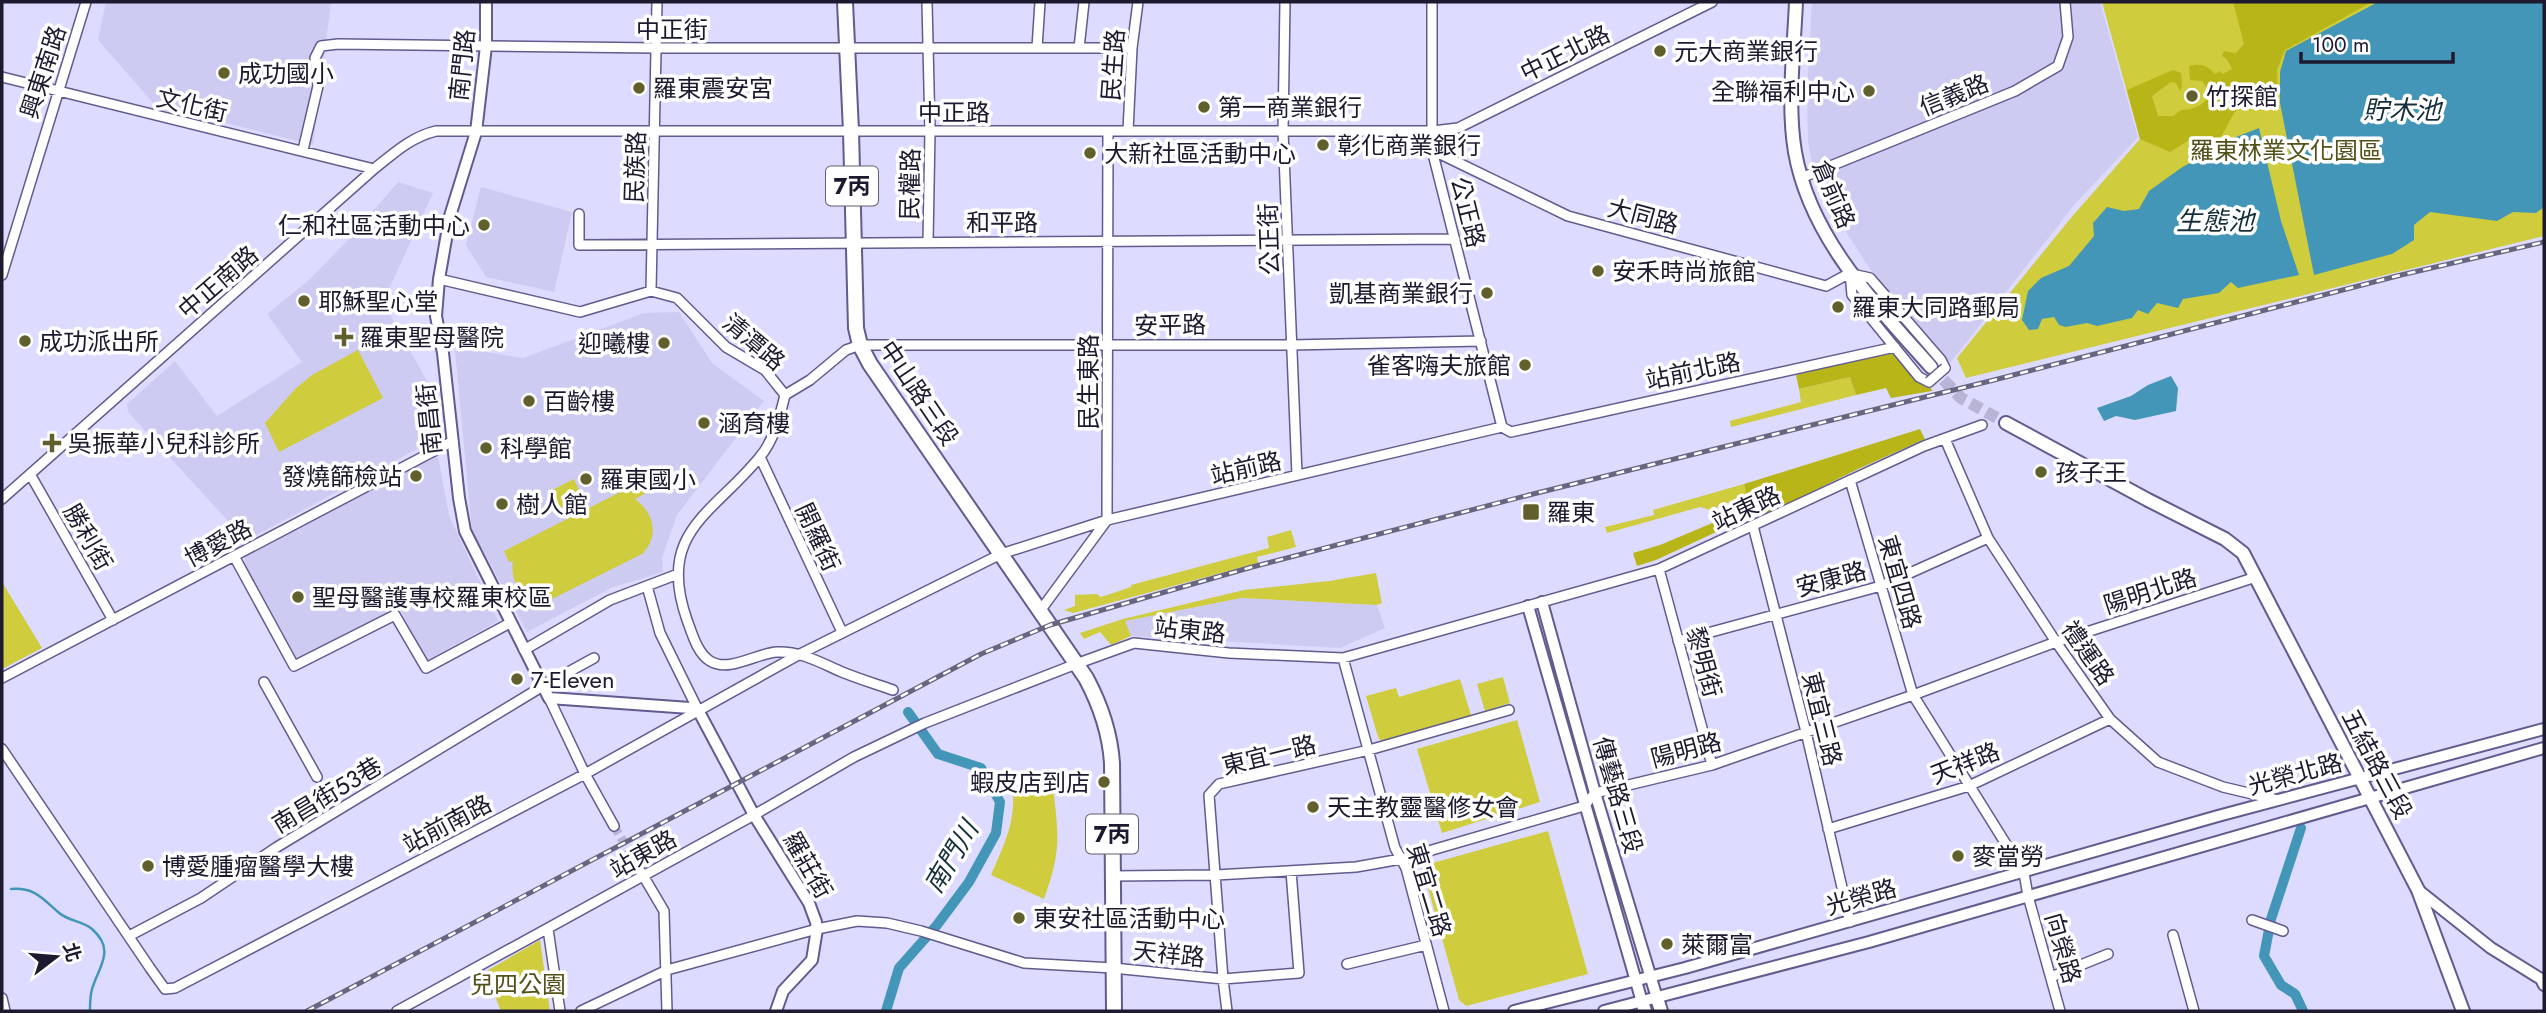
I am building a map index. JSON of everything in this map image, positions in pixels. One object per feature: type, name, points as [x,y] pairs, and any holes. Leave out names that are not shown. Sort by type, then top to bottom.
[{"type":"main road","name":"中山路三段","points":[[845,2],[851,131],[852,242],[856,328],[860,345],[1040,611]]},
{"type":"main road","name":"倉前路","points":[[1796,2],[1793,123],[1795,152],[1801,178],[1827,234],[1850,273],[1931,368]]},
{"type":"main road","name":"五結路三段","points":[[2006,423],[2234,545],[2243,553],[2418,890],[2463,1011]]},
{"type":"main road","name":"7丙","points":[[1040,611],[1096,696],[1111,743],[1114,1011]]},
{"type":"main road","points":[[1657,998],[1661,1011]]},
{"type":"street","name":"興東南路","points":[[2,275],[86,2]]},
{"type":"street","name":"南門路","points":[[476,132],[486,46],[486,2]]},
{"type":"street","name":"民族路","points":[[652,291],[657,2]]},
{"type":"street","name":"民權路","points":[[927,2],[930,131],[928,241]]},
{"type":"street","points":[[1037,48],[1040,2]]},
{"type":"street","points":[[1079,48],[1084,2]]},
{"type":"street","name":"民生路","points":[[1128,131],[1132,48],[1138,2]]},
{"type":"street","name":"公正街","points":[[1284,2],[1283,131],[1297,475]]},
{"type":"street","name":"公正路","points":[[1432,2],[1432,150],[1502,427]]},
{"type":"street","name":"中正北路","points":[[1433,131],[1458,128],[1712,2]]},
{"type":"street","name":"信義路","points":[[1801,178],[2015,91],[2057,66],[2068,37],[2065,2]]},
{"type":"street","name":"中正街","points":[[303,150],[318,86],[315,58],[321,46],[1132,48]]},
{"type":"street","name":"文化街","points":[[2,77],[374,169]]},
{"type":"street","name":"中正南路","points":[[2,499],[404,144],[436,131],[476,132]]},
{"type":"street","name":"民生東路","points":[[1107,520],[1108,131]]},
{"type":"street","name":"中正路","points":[[476,132],[1433,131]]},
{"type":"street","name":"南昌街","points":[[476,132],[450,216],[439,279],[436,316],[465,531],[549,698]]},
{"type":"street","name":"大同路","points":[[1432,150],[1568,216],[1826,286],[1850,273]]},
{"type":"street","name":"和平路","points":[[579,214],[579,245],[1455,239]]},
{"type":"street","points":[[1850,273],[1870,278],[1941,360],[1945,368],[1929,382],[1919,377],[1852,295],[1850,273]]},
{"type":"street","points":[[439,279],[580,312],[652,291]]},
{"type":"street","name":"清潭路","points":[[652,291],[677,298],[726,347],[765,370],[785,395],[778,425],[760,457],[701,515],[689,532],[679,559],[678,574],[685,614],[694,641],[709,661],[723,665],[775,652],[800,654]]},
{"type":"street","name":"安平路","points":[[860,345],[1291,345],[1481,341]]},
{"type":"street","points":[[785,395],[810,380],[846,350],[860,345]]},
{"type":"street","name":"站前北路","points":[[1502,427],[1511,432],[1895,347]]},
{"type":"street","name":"站東路","points":[[397,1011],[548,929],[642,873],[754,815],[853,757],[925,723],[1076,664],[1134,643],[1229,653],[1343,658],[1658,569],[1850,480],[1982,425]]},
{"type":"street","name":"站前路","points":[[1001,554],[1107,520],[1502,427]]},
{"type":"street","name":"禮運路","points":[[1945,439],[1988,538],[2110,719],[2158,762],[2223,787],[2280,800]]},
{"type":"street","name":"博愛路","points":[[2,678],[453,441]]},
{"type":"street","name":"開羅街","points":[[760,457],[842,632]]},
{"type":"street","name":"勝利街","points":[[30,474],[113,620]]},
{"type":"street","name":"東宜四路","points":[[1850,480],[1913,695],[2024,873]]},
{"type":"street","points":[[1040,611],[1107,520]]},
{"type":"street","name":"東宜三路","points":[[1753,526],[1806,733],[1850,922]]},
{"type":"street","name":"安康路","points":[[1678,641],[1881,586],[1988,538]]},
{"type":"street","name":"站前南路","points":[[2,750],[166,989],[175,988],[585,774],[800,654],[1001,554]]},
{"type":"street","points":[[234,556],[294,666],[395,615],[426,668],[510,623]]},
{"type":"street","name":"黎明街","points":[[1658,569],[1712,765]]},
{"type":"street","points":[[524,650],[610,600],[678,574]]},
{"type":"street","name":"陽明北路","points":[[2056,642],[2256,577]]},
{"type":"street","points":[[647,586],[660,633],[698,710]]},
{"type":"street","name":"傳藝路三段","points":[[1542,602],[1595,793],[1657,998]]},
{"type":"street","name":"傳藝路三段","points":[[1528,606],[1643,1008]]},
{"type":"street","name":"陽明路","points":[[1595,793],[1712,765],[2056,642]]},
{"type":"street","points":[[800,654],[893,690]]},
{"type":"street","name":"南昌街53巷","points":[[129,936],[201,898],[277,847],[594,658]]},
{"type":"street","name":"東宜二路","points":[[1343,658],[1395,848],[1406,868],[1444,1011]]},
{"type":"street","points":[[264,682],[317,777]]},
{"type":"street","points":[[614,826],[585,774],[549,698],[698,710]]},
{"type":"street","name":"羅莊街","points":[[698,710],[754,815],[809,903],[817,929],[812,960],[783,991],[776,1011]]},
{"type":"street","name":"東宜一路","points":[[1227,1011],[1209,795],[1219,784],[1369,750],[1509,710]]},
{"type":"street","name":"天祥路","points":[[1828,829],[1969,786],[2110,719]]},
{"type":"street","name":"光榮北路","points":[[2218,816],[2544,729]]},
{"type":"street","name":"光榮北路","points":[[2292,821],[2544,748]]},
{"type":"street","points":[[1112,876],[1216,875],[1356,867],[1401,859],[1584,806],[1595,793]]},
{"type":"street","name":"光榮路","points":[[1514,1011],[1850,922],[2218,816]]},
{"type":"street","name":"光榮路","points":[[1604,1011],[1643,1008],[1657,998],[1869,942],[2292,821]]},
{"type":"street","name":"天祥路","points":[[817,929],[857,921],[887,923],[1024,963],[1113,968],[1223,979],[1299,972],[1291,871]]},
{"type":"street","points":[[642,873],[664,911],[667,1011]]},
{"type":"street","name":"向榮路","points":[[2024,873],[2060,1011]]},
{"type":"street","points":[[2418,890],[2491,948],[2541,979],[2544,985]]},
{"type":"street","points":[[2252,920],[2283,931]]},
{"type":"street","points":[[548,929],[560,1011]]},
{"type":"street","points":[[580,1011],[667,970],[817,929]]},
{"type":"street","points":[[2173,935],[2194,1011]]},
{"type":"street","points":[[1347,964],[1426,945]]},
{"type":"street","points":[[2051,978],[2108,954]]},
{"type":"street","points":[[2,998],[5,1011]]},
{"type":"street","points":[[1657,998],[1668,1011]]},
{"type":"shaded area","name":"成功國小","points":[[106,2],[331,2],[313,145],[155,105],[98,40]]},
{"type":"shaded area","points":[[1812,2],[2100,2],[2138,137],[2075,204],[1950,363],[1870,269],[1816,181],[1808,143],[1807,89]]},
{"type":"shaded area","points":[[2233,2],[2372,2],[2285,50],[2277,70],[2278,101],[2257,100],[2243,104],[2234,113],[2220,139],[2200,155],[2191,139],[2170,152],[2140,139],[2127,90],[2173,70],[2181,73],[2182,86],[2180,91],[2176,83],[2171,82],[2152,96],[2158,116],[2173,116],[2181,110],[2194,108],[2204,102],[2208,93],[2206,87],[2202,81],[2190,80],[2189,66],[2204,66],[2215,74],[2219,71],[2223,74],[2232,69],[2227,59],[2222,56],[2224,51],[2236,53],[2244,44]]},
{"type":"shaded area","name":"羅東聖母醫院","points":[[398,182],[433,193],[383,302],[427,381],[432,441],[249,539],[242,536],[128,412],[127,404],[175,361],[217,416],[302,362],[267,314],[309,280]]},
{"type":"shaded area","points":[[481,187],[572,212],[554,292],[486,277],[466,245]]},
{"type":"shaded area","name":"羅東國小","points":[[679,312],[712,363],[764,401],[677,515],[662,558],[663,572],[611,588],[527,632],[472,530],[455,351],[462,348],[523,358],[644,313]]},
{"type":"shaded area","points":[[1891,351],[1932,391],[1891,398],[1886,388],[1856,395],[1850,377],[1799,389],[1796,375]]},
{"type":"shaded area","points":[[1920,429],[1925,439],[1767,514],[1763,506],[1757,513],[1656,560],[1637,566],[1633,553],[1660,545],[1741,511],[1747,497],[1744,484]]},
{"type":"shaded area","points":[[438,456],[449,515],[498,621],[426,661],[400,609],[295,660],[243,566],[246,556],[297,528],[304,537],[299,529]]},
{"type":"shaded area","points":[[1241,598],[1377,605],[1385,628],[1340,648],[1131,636],[1124,621]]},
{"type":"green space","name":"羅東林業文化園區","points":[[2102,2],[2544,2],[2544,236],[1966,378],[1957,358],[2070,219],[2140,139]]},
{"type":"green space","points":[[358,350],[383,398],[279,452],[265,423],[295,389],[312,375]]},
{"type":"green space","points":[[1850,377],[1856,395],[1731,427],[1730,421],[1801,402],[1799,389]]},
{"type":"green space","points":[[654,475],[659,486],[635,499],[647,511],[653,532],[648,547],[642,554],[550,600],[534,598],[521,590],[514,578],[513,561],[509,562],[504,551]]},
{"type":"green space","points":[[574,479],[582,497],[556,510],[548,492]]},
{"type":"green space","points":[[1744,484],[1747,495],[1710,510],[1700,507],[1607,533],[1605,527],[1654,515],[1653,510]]},
{"type":"green space","points":[[1291,530],[1296,547],[1257,557],[1258,563],[1073,613],[1064,610],[1075,606],[1075,595],[1097,594],[1101,597],[1131,585],[1269,548],[1267,537]]},
{"type":"green space","points":[[1376,573],[1382,603],[1377,605],[1241,598],[1125,621],[1131,636],[1111,645],[1100,632],[1084,639],[1080,633],[1123,619],[1244,590]]},
{"type":"green space","points":[[2,582],[42,648],[2,669]]},
{"type":"green space","points":[[1503,677],[1510,703],[1485,711],[1477,684]]},
{"type":"green space","points":[[1460,679],[1471,715],[1381,741],[1378,737],[1366,696],[1396,688],[1399,697]]},
{"type":"green space","points":[[1517,720],[1540,802],[1442,833],[1417,749]]},
{"type":"green space","points":[[1053,788],[1057,844],[1044,899],[991,875],[1010,825],[1013,793]]},
{"type":"green space","points":[[1548,831],[1588,974],[1466,1006],[1459,1000],[1424,873],[1425,868],[1429,864]]},
{"type":"green space","name":"兒四公園","points":[[540,940],[550,1011],[501,1011],[485,972]]},
{"type":"water","name":"貯木池","points":[[2378,2],[2544,2],[2544,207],[2536,213],[2513,212],[2497,221],[2430,212],[2414,225],[2414,240],[2392,254],[2314,275],[2280,103],[2280,72],[2286,51]]},
{"type":"water","name":"生態池","points":[[2259,128],[2281,221],[2299,275],[2238,288],[2231,282],[2219,293],[2183,299],[2178,308],[2157,303],[2148,314],[2138,310],[2132,318],[2097,326],[2087,323],[2066,327],[2059,325],[2054,317],[2042,319],[2038,329],[2029,330],[2022,320],[2028,291],[2041,278],[2069,266],[2094,236],[2093,223],[2107,207],[2124,211],[2139,209],[2149,191],[2181,168],[2236,137]]},
{"type":"water","points":[[2171,376],[2178,388],[2176,411],[2135,420],[2116,416],[2104,421],[2097,408],[2131,396],[2148,385]]},
{"type":"waterway","name":"南門川","points":[[886,1011],[899,968],[937,925],[969,882],[996,833],[1000,802],[981,768],[938,754],[908,712]]},
{"type":"waterway","points":[[2301,828],[2271,919],[2264,956],[2281,985],[2295,994],[2303,1011]]},
{"type":"waterway","points":[[11,889],[37,894],[62,915],[88,926],[99,937],[103,944],[104,958],[92,989],[90,1011]]},
{"type":"tunnel","points":[[1931,367],[1961,398],[2006,423]]},
{"type":"tunnel","points":[[614,826],[640,870]]},
{"type":"railway","points":[[307,1011],[981,654],[1050,625],[1252,567],[1529,495],[1994,380],[2401,275],[2544,242]]},
{"type":"place","name":"元大商業銀行","points":[[1660,51]]},
{"type":"place","name":"成功國小","points":[[224,73]]},
{"type":"place","name":"羅東震安宮","points":[[639,88]]},
{"type":"place","name":"全聯福利中心","points":[[1869,91]]},
{"type":"place","name":"竹探館","points":[[2192,96]]},
{"type":"place","name":"第一商業銀行","points":[[1204,107]]},
{"type":"place","name":"彰化商業銀行","points":[[1323,145]]},
{"type":"place","name":"大新社區活動中心","points":[[1090,153]]},
{"type":"place","name":"仁和社區活動中心","points":[[484,225]]},
{"type":"place","name":"安禾時尚旅館","points":[[1598,271]]},
{"type":"place","name":"凱基商業銀行","points":[[1487,293]]},
{"type":"place","name":"耶穌聖心堂","points":[[304,301]]},
{"type":"place","name":"羅東大同路郵局","points":[[1838,307]]},
{"type":"place","name":"羅東聖母醫院","points":[[344,337]]},
{"type":"place","name":"成功派出所","points":[[25,341]]},
{"type":"place","name":"迎曦樓","points":[[664,343]]},
{"type":"place","name":"雀客嗨夫旅館","points":[[1525,365]]},
{"type":"place","name":"百齡樓","points":[[529,401]]},
{"type":"place","name":"涵育樓","points":[[704,423]]},
{"type":"place","name":"吳振華小兒科診所","points":[[52,443]]},
{"type":"place","name":"科學館","points":[[486,448]]},
{"type":"place","name":"孩子王","points":[[2041,472]]},
{"type":"place","name":"發燒篩檢站","points":[[416,476]]},
{"type":"place","name":"羅東國小","points":[[586,479]]},
{"type":"place","name":"樹人館","points":[[502,504]]},
{"type":"place","name":"羅東","points":[[1531,512]]},
{"type":"place","name":"聖母醫護專校羅東校區","points":[[298,597]]},
{"type":"place","name":"7-Eleven","points":[[517,679]]},
{"type":"place","name":"蝦皮店到店","points":[[1104,782]]},
{"type":"place","name":"天主教靈醫修女會","points":[[1313,807]]},
{"type":"place","name":"麥當勞","points":[[1958,856]]},
{"type":"place","name":"博愛腫瘤醫學大樓","points":[[148,866]]},
{"type":"place","name":"東安社區活動中心","points":[[1019,918]]},
{"type":"place","name":"萊爾富","points":[[1667,944]]}]
